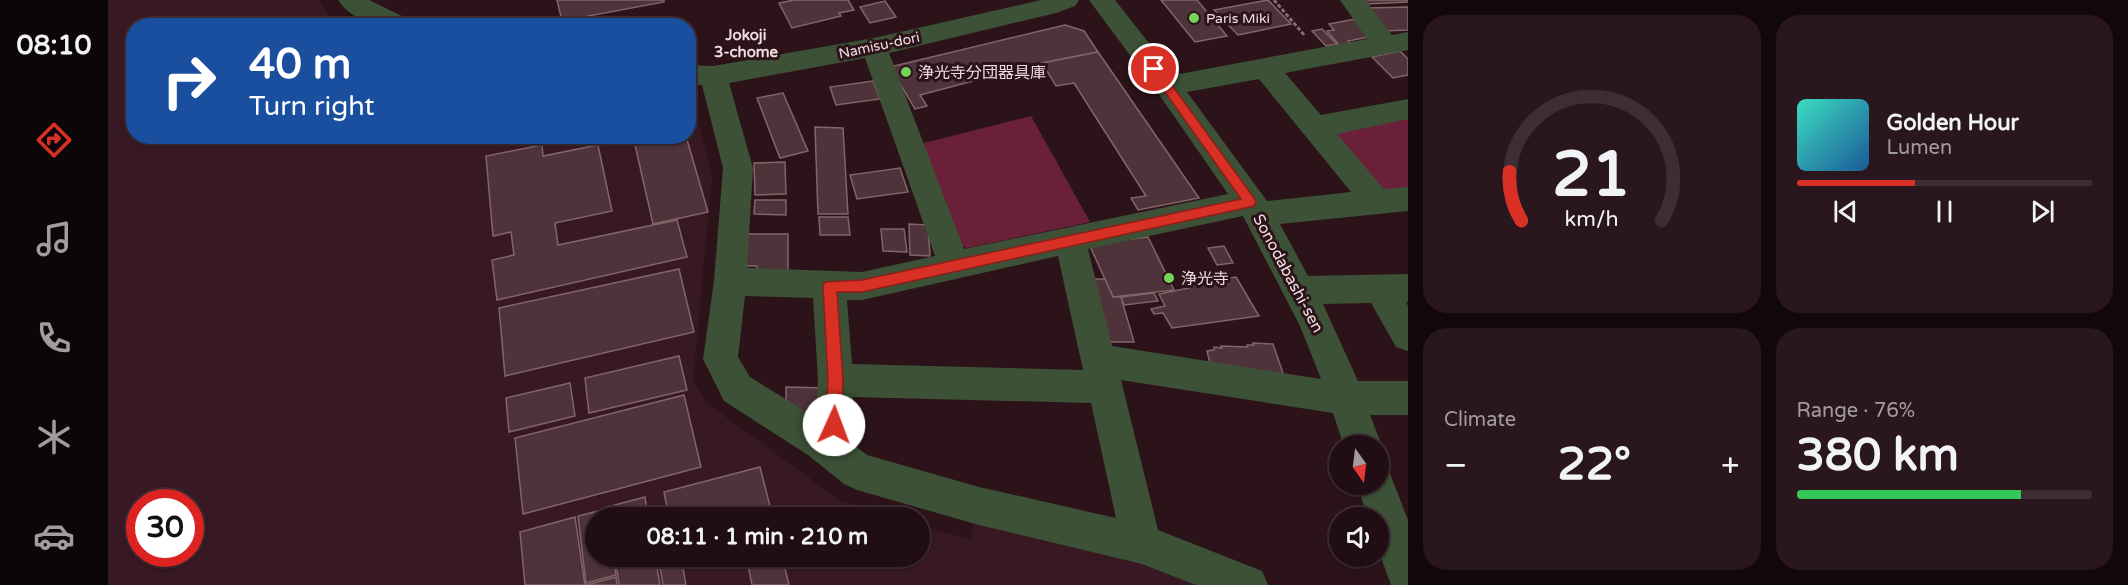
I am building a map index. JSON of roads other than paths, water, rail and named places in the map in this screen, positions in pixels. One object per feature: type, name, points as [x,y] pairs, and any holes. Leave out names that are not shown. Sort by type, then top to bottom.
[{"type":"street","points":[[351,0],[383,18]]},
{"type":"street","name":"Namisu-dori","points":[[701,76],[874,47],[1047,8],[1066,0]]},
{"type":"street","name":"Sonodabashi-sen","points":[[1102,0],[1254,208],[1300,290],[1331,356],[1359,435]]},
{"type":"street","points":[[1353,0],[1397,43]]},
{"type":"street","points":[[1167,86],[1397,43]]},
{"type":"street","points":[[874,47],[954,265]]},
{"type":"street","points":[[1266,69],[1376,201]]},
{"type":"street","points":[[701,76],[738,168],[730,280],[720,359],[737,388],[821,442],[857,471],[980,506],[1142,544],[1248,585]]},
{"type":"street","points":[[1316,127],[1408,109]]},
{"type":"street","points":[[730,280],[814,282],[829,286],[862,286],[1070,240],[1254,208],[1408,200]]},
{"type":"street","points":[[1070,240],[1142,544]]},
{"type":"street","points":[[821,442],[834,425],[836,380],[829,286]]},
{"type":"street","points":[[1300,290],[1394,288],[1408,336]]},
{"type":"street","points":[[836,380],[1101,374],[1347,398],[1408,398]]},
{"type":"street","points":[[1380,495],[1408,577]]},
{"type":"place","name":"Paris Miki","points":[[1194,18]]},
{"type":"place","name":"浄光寺分団器具庫","points":[[906,72]]},
{"type":"place","name":"浄光寺","points":[[1169,278]]},
{"type":"district","name":"Jokoji 3-chome","points":[[746,44]]}]
